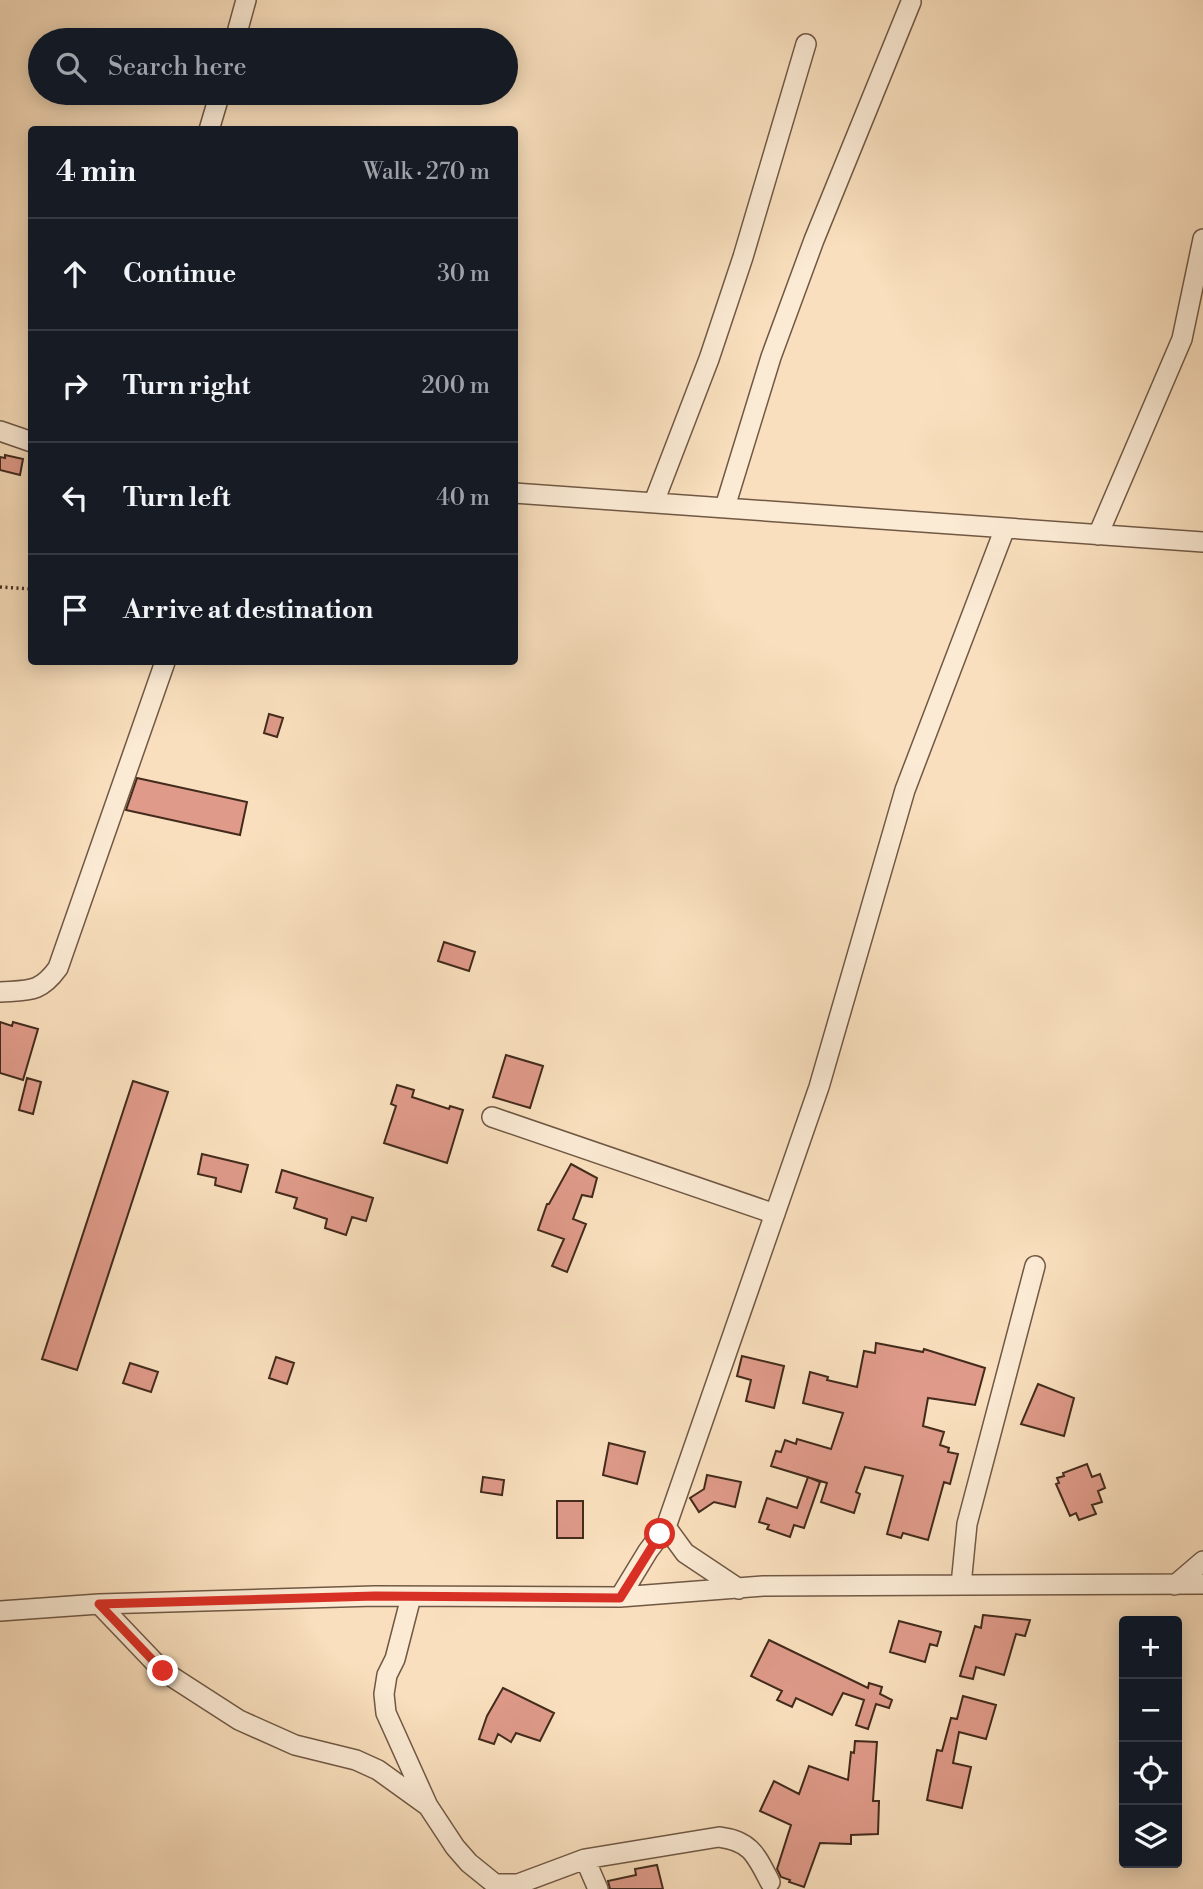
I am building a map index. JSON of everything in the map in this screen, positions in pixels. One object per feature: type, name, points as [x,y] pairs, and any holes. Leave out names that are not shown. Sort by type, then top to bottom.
[{"type":"street","points":[[238,28],[246,0]]},
{"type":"street","points":[[725,508],[776,344],[814,240],[911,2]]},
{"type":"street","points":[[654,502],[709,359],[743,257],[806,44]]},
{"type":"street","points":[[210,126],[216,105]]},
{"type":"street","points":[[1098,535],[1182,340],[1203,239]]},
{"type":"street","points":[[0,430],[28,440]]},
{"type":"street","points":[[518,494],[1203,542]]},
{"type":"street","points":[[620,1598],[666,1527],[819,1087],[905,790],[1005,528]]},
{"type":"street","points":[[0,992],[35,990],[58,968],[164,665]]},
{"type":"street","points":[[492,1117],[775,1214]]},
{"type":"street","points":[[961,1585],[967,1524],[1035,1266]]},
{"type":"street","points":[[666,1527],[685,1552],[739,1589]]},
{"type":"street","points":[[1175,1585],[1203,1561]]},
{"type":"street","points":[[0,1611],[99,1604],[375,1596],[620,1598],[763,1586],[1203,1584]]},
{"type":"street","points":[[411,1597],[395,1659],[387,1675],[384,1693],[386,1713],[428,1806],[468,1863],[495,1884],[517,1884],[585,1859],[719,1838],[742,1842],[755,1854],[770,1882]]},
{"type":"street","points":[[99,1604],[163,1671],[239,1720],[295,1745],[356,1760],[378,1770],[428,1806]]},
{"type":"street","points":[[585,1859],[598,1889]]},
{"type":"path","points":[[0,587],[28,589]]},
{"type":"building","points":[[5,455],[23,459],[20,475],[0,470],[0,457],[5,458]]},
{"type":"building","points":[[269,714],[283,718],[277,737],[264,733]]},
{"type":"building","points":[[137,778],[247,802],[240,835],[126,810]]},
{"type":"building","points":[[444,942],[475,952],[469,971],[438,961]]},
{"type":"building","points":[[0,1022],[12,1026],[13,1022],[38,1029],[23,1080],[0,1073]]},
{"type":"building","points":[[506,1055],[543,1066],[530,1108],[493,1097]]},
{"type":"building","points":[[27,1078],[41,1082],[33,1114],[19,1110]]},
{"type":"building","points":[[133,1081],[168,1092],[77,1370],[42,1359]]},
{"type":"building","points":[[397,1085],[414,1090],[412,1097],[449,1109],[450,1106],[463,1110],[447,1163],[384,1143],[396,1106],[391,1104]]},
{"type":"building","points":[[202,1154],[248,1165],[241,1192],[215,1185],[216,1178],[198,1174]]},
{"type":"building","points":[[571,1164],[597,1178],[592,1197],[582,1195],[573,1219],[586,1224],[567,1272],[552,1266],[564,1239],[538,1230],[547,1204]]},
{"type":"building","points":[[282,1170],[373,1198],[366,1221],[352,1217],[346,1235],[325,1228],[327,1219],[294,1208],[297,1198],[276,1192]]},
{"type":"building","points":[[876,1343],[923,1352],[924,1349],[985,1368],[975,1405],[928,1398],[923,1426],[944,1432],[940,1445],[949,1448],[948,1452],[958,1454],[950,1484],[944,1482],[928,1540],[903,1533],[901,1538],[887,1534],[903,1476],[865,1467],[856,1492],[860,1494],[854,1513],[821,1502],[827,1483],[771,1466],[776,1451],[781,1452],[785,1440],[796,1444],[797,1439],[831,1449],[843,1413],[803,1403],[810,1372],[828,1377],[827,1380],[857,1387],[864,1351],[875,1353]]},
{"type":"building","points":[[742,1356],[784,1366],[774,1408],[746,1401],[751,1380],[737,1376]]},
{"type":"building","points":[[276,1357],[294,1363],[287,1384],[269,1378]]},
{"type":"building","points":[[130,1363],[158,1372],[151,1392],[123,1383]]},
{"type":"building","points":[[1038,1384],[1074,1398],[1064,1436],[1021,1424]]},
{"type":"building","points":[[609,1443],[645,1452],[637,1484],[603,1475]]},
{"type":"building","points":[[1087,1464],[1092,1477],[1100,1474],[1105,1488],[1098,1491],[1102,1502],[1092,1505],[1096,1514],[1079,1520],[1076,1513],[1070,1516],[1056,1484],[1059,1483],[1057,1478],[1064,1476],[1063,1473]]},
{"type":"building","points":[[707,1475],[741,1482],[735,1507],[714,1502],[699,1512],[690,1498],[704,1489]]},
{"type":"building","points":[[483,1477],[504,1480],[502,1495],[481,1492]]},
{"type":"building","points":[[808,1477],[820,1482],[804,1528],[794,1525],[790,1537],[767,1529],[769,1525],[759,1522],[767,1498],[797,1508]]},
{"type":"building","points":[[557,1501],[583,1501],[583,1538],[557,1538]]},
{"type":"building","points":[[983,1615],[1030,1620],[1025,1636],[1016,1634],[1004,1675],[976,1667],[973,1679],[960,1676],[975,1626],[981,1628]]},
{"type":"building","points":[[899,1621],[941,1632],[937,1646],[930,1644],[925,1662],[890,1652]]},
{"type":"building","points":[[769,1640],[868,1688],[869,1683],[882,1687],[880,1694],[892,1700],[889,1708],[876,1704],[868,1729],[856,1725],[864,1700],[843,1693],[832,1715],[796,1698],[792,1707],[777,1700],[782,1691],[751,1676]]},
{"type":"building","points":[[503,1688],[554,1713],[540,1741],[516,1733],[511,1742],[498,1734],[494,1744],[479,1739],[487,1716]]},
{"type":"building","points":[[963,1696],[996,1705],[986,1739],[959,1732],[953,1763],[971,1767],[962,1808],[927,1800],[937,1750],[942,1751],[951,1718],[957,1719]]},
{"type":"building","points":[[855,1741],[877,1742],[873,1801],[879,1801],[878,1834],[851,1835],[851,1844],[820,1843],[804,1887],[789,1882],[790,1880],[781,1877],[777,1869],[791,1825],[760,1811],[774,1781],[799,1794],[809,1766],[848,1780]]},
{"type":"building","points":[[657,1865],[663,1889],[610,1889],[608,1881],[636,1875],[635,1869]]},
{"type":"route","points":[[163,1671],[99,1604],[375,1596],[620,1598],[660,1534]]}]
